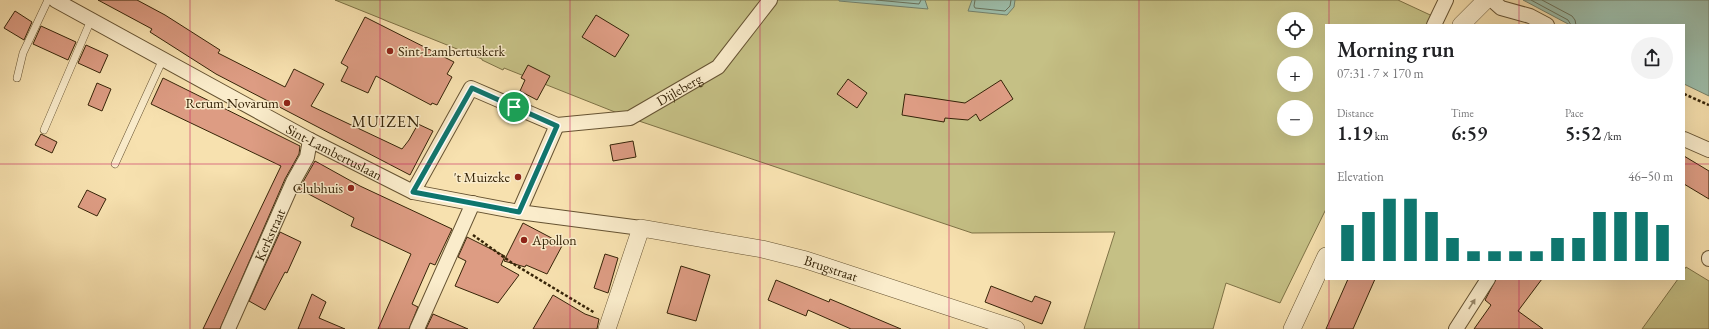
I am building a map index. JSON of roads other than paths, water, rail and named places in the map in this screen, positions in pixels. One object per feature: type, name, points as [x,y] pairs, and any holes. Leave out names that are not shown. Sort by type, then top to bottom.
[{"type":"street","name":"Sint-Lambertuslaan","points":[[55,0],[310,140],[413,192],[519,212],[641,228]]},
{"type":"street","name":"Dijleberg","points":[[557,126],[630,118],[718,67],[770,0]]},
{"type":"street","points":[[1434,24],[1446,0]]},
{"type":"street","points":[[1462,24],[1486,0]]},
{"type":"street","points":[[1492,0],[1501,8],[1530,16],[1545,24]]},
{"type":"street","points":[[413,192],[472,88],[557,126],[519,212]]},
{"type":"street","points":[[1685,139],[1709,150]]},
{"type":"street","name":"Kerkstraat","points":[[228,329],[293,182],[307,157],[310,140]]},
{"type":"street","points":[[417,329],[461,227],[473,203]]},
{"type":"street","points":[[612,327],[641,228]]},
{"type":"street","name":"Brugstraat","points":[[641,228],[762,249],[806,260],[1016,329]]},
{"type":"street","points":[[1292,329],[1325,258]]},
{"type":"street","points":[[1456,329],[1487,280]]},
{"type":"lane","points":[[17,78],[23,53],[48,0]]},
{"type":"lane","points":[[44,130],[91,20]]},
{"type":"lane","points":[[115,164],[163,59]]},
{"type":"water","points":[[925,0],[928,9],[839,1]]},
{"type":"water","points":[[972,0],[1015,0],[1014,7],[1007,15],[968,11]]},
{"type":"water","points":[[1523,0],[1709,0],[1709,96],[1685,84],[1685,24],[1568,24]]},
{"type":"place","name":"Sint-Lambertuskerk","points":[[390,51]]},
{"type":"place","name":"Rerum Novarum","points":[[287,103]]},
{"type":"place","name":"'t Muizeke","points":[[518,177]]},
{"type":"place","name":"Clubhuis","points":[[351,188]]},
{"type":"place","name":"Apollon","points":[[524,240]]},
{"type":"district","name":"MUIZEN","points":[[386,121]]}]
